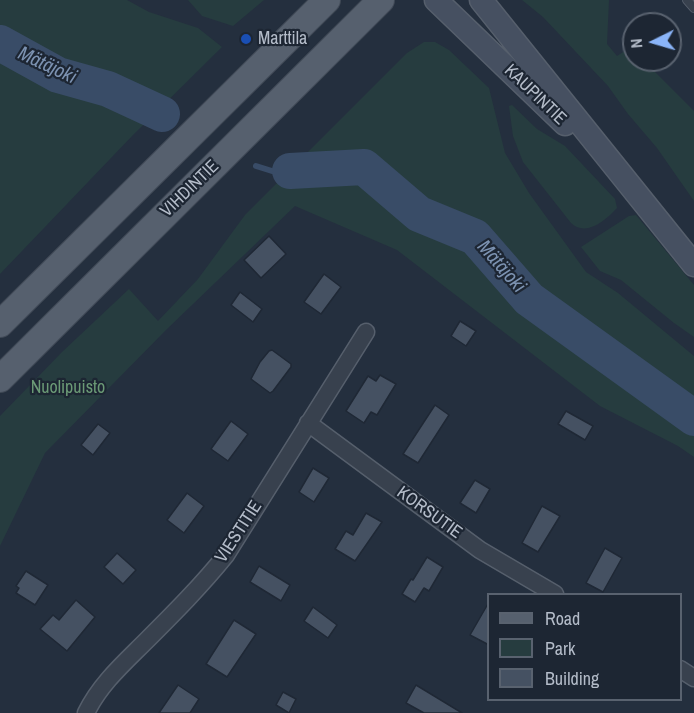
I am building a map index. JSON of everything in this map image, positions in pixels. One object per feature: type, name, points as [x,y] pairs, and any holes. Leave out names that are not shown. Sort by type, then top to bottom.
[{"type":"main road","points":[[0,324],[327,0]]},
{"type":"main road","name":"VIHDINTIE","points":[[0,379],[381,0]]},
{"type":"main road","name":"KAUPINTIE","points":[[436,0],[633,189]]},
{"type":"main road","name":"KAUPINTIE","points":[[481,0],[694,265]]},
{"type":"street","name":"VIESTITIE","points":[[86,713],[98,692],[113,674],[202,585],[226,555],[366,332]]},
{"type":"street","name":"KORSUTIE","points":[[308,423],[480,550],[553,593]]},
{"type":"lane","points":[[687,0],[694,8]]},
{"type":"green space","points":[[0,0],[127,0],[149,12],[198,28],[222,47],[133,135],[0,274]]},
{"type":"green space","points":[[188,0],[264,0],[233,26],[202,16]]},
{"type":"green space","points":[[522,0],[609,0],[607,44],[617,56],[622,53],[622,72],[655,72],[694,111],[694,201],[657,148],[608,86],[543,17]]},
{"type":"green space","name":"Nuolipuisto","points":[[424,42],[435,42],[449,50],[489,88],[505,153],[529,193],[586,272],[618,293],[694,356],[694,457],[678,446],[600,406],[397,250],[295,206],[166,330],[45,453],[0,546],[0,416],[62,352],[129,289],[158,321],[198,279],[245,215],[407,53]]},
{"type":"green space","points":[[512,105],[537,129],[565,146],[615,199],[617,208],[607,218],[589,228],[577,227],[571,223],[523,162],[513,136],[509,106]]},
{"type":"green space","points":[[636,215],[694,285],[694,337],[621,280],[600,271],[581,247],[629,216]]},
{"type":"building","points":[[269,236],[286,254],[261,278],[244,260]]},
{"type":"building","points":[[324,274],[341,287],[321,314],[304,302]]},
{"type":"building","points":[[240,292],[262,309],[253,322],[231,305]]},
{"type":"building","points":[[460,321],[476,331],[466,346],[451,336]]},
{"type":"building","points":[[272,350],[291,364],[291,367],[270,393],[251,379],[260,362]]},
{"type":"building","points":[[380,375],[396,384],[377,415],[371,412],[364,423],[346,411],[368,376],[376,381]]},
{"type":"building","points":[[435,405],[449,415],[418,463],[403,454]]},
{"type":"building","points":[[566,411],[593,426],[585,440],[558,424]]},
{"type":"building","points":[[231,421],[248,434],[228,461],[211,449]]},
{"type":"building","points":[[98,424],[110,433],[93,455],[81,445]]},
{"type":"building","points":[[313,468],[329,478],[314,502],[299,492]]},
{"type":"building","points":[[475,480],[490,489],[476,513],[460,503]]},
{"type":"building","points":[[187,493],[204,506],[184,533],[167,520]]},
{"type":"building","points":[[542,506],[560,516],[538,552],[522,543]]},
{"type":"building","points":[[366,513],[382,522],[355,561],[335,549],[346,531],[353,535]]},
{"type":"building","points":[[605,548],[622,558],[603,592],[586,583]]},
{"type":"building","points":[[117,553],[136,570],[123,584],[104,567]]},
{"type":"building","points":[[427,557],[443,567],[429,591],[424,588],[415,602],[402,594]]},
{"type":"building","points":[[259,566],[290,585],[281,601],[250,582]]},
{"type":"building","points":[[26,571],[48,585],[35,605],[16,593],[19,588],[16,586]]},
{"type":"building","points":[[76,600],[95,617],[67,651],[40,629],[53,615],[59,620]]},
{"type":"building","points":[[487,605],[487,644],[470,635]]},
{"type":"building","points":[[313,607],[337,625],[328,638],[304,621]]},
{"type":"building","points":[[234,620],[256,634],[227,677],[206,664]]},
{"type":"building","points":[[178,685],[199,699],[190,713],[159,713]]},
{"type":"building","points":[[416,685],[462,713],[424,713],[406,703]]},
{"type":"building","points":[[283,692],[296,699],[289,713],[276,705]]},
{"type":"waterway","name":"Mätäjoki","points":[[0,43],[58,75],[108,89],[162,114]]},
{"type":"waterway","name":"Mätäjoki","points":[[256,166],[272,171],[290,171]]},
{"type":"waterway","name":"Mätäjoki","points":[[290,171],[364,167],[419,214],[475,237],[529,299],[694,418]]},
{"type":"place","name":"Marttila","points":[[246,39]]}]
